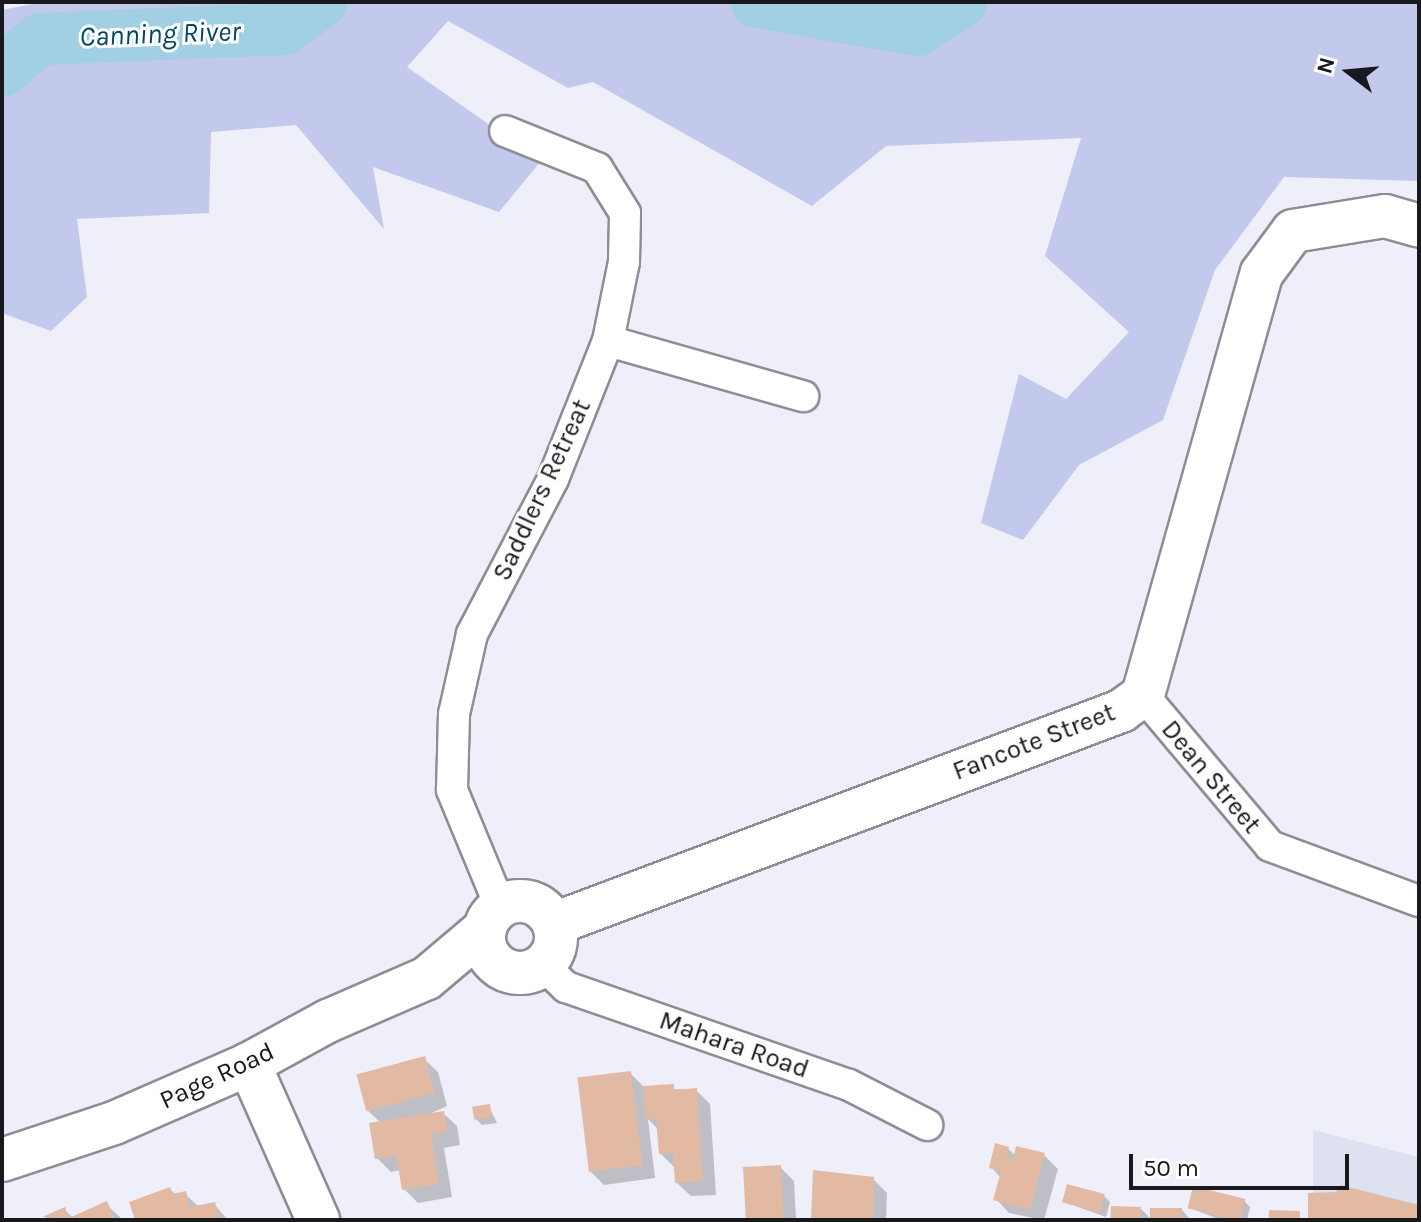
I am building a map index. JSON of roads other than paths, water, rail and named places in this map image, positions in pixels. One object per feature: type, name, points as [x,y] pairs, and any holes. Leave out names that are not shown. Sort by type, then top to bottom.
[{"type":"main road","name":"Fancote Street","points":[[554,924],[1121,711],[1143,695],[1262,273],[1293,231],[1385,216],[1419,226]]},
{"type":"main road","points":[[531,902],[554,924],[555,946],[526,968],[490,959],[492,918],[531,902]]},
{"type":"main road","name":"Page Road","points":[[2,1160],[114,1123],[249,1064],[328,1021],[427,978],[492,918]]},
{"type":"main road","name":"Page Road","points":[[427,978],[445,982],[526,968]]},
{"type":"main road","points":[[249,1064],[318,1220]]},
{"type":"street","name":"Saddlers Retreat","points":[[492,918],[452,790],[454,714],[472,634],[553,479],[608,341],[624,262],[625,213],[597,168],[505,131]]},
{"type":"street","points":[[608,341],[803,396]]},
{"type":"street","name":"Dean Street","points":[[1143,695],[1270,846],[1419,901]]},
{"type":"street","name":"Mahara Road","points":[[526,968],[566,987],[849,1085],[927,1125]]},
{"type":"waterway","name":"Canning River","points":[[2,71],[40,39],[284,29],[321,2]]},
{"type":"waterway","name":"Canning River","points":[[757,2],[918,30],[961,2]]}]
